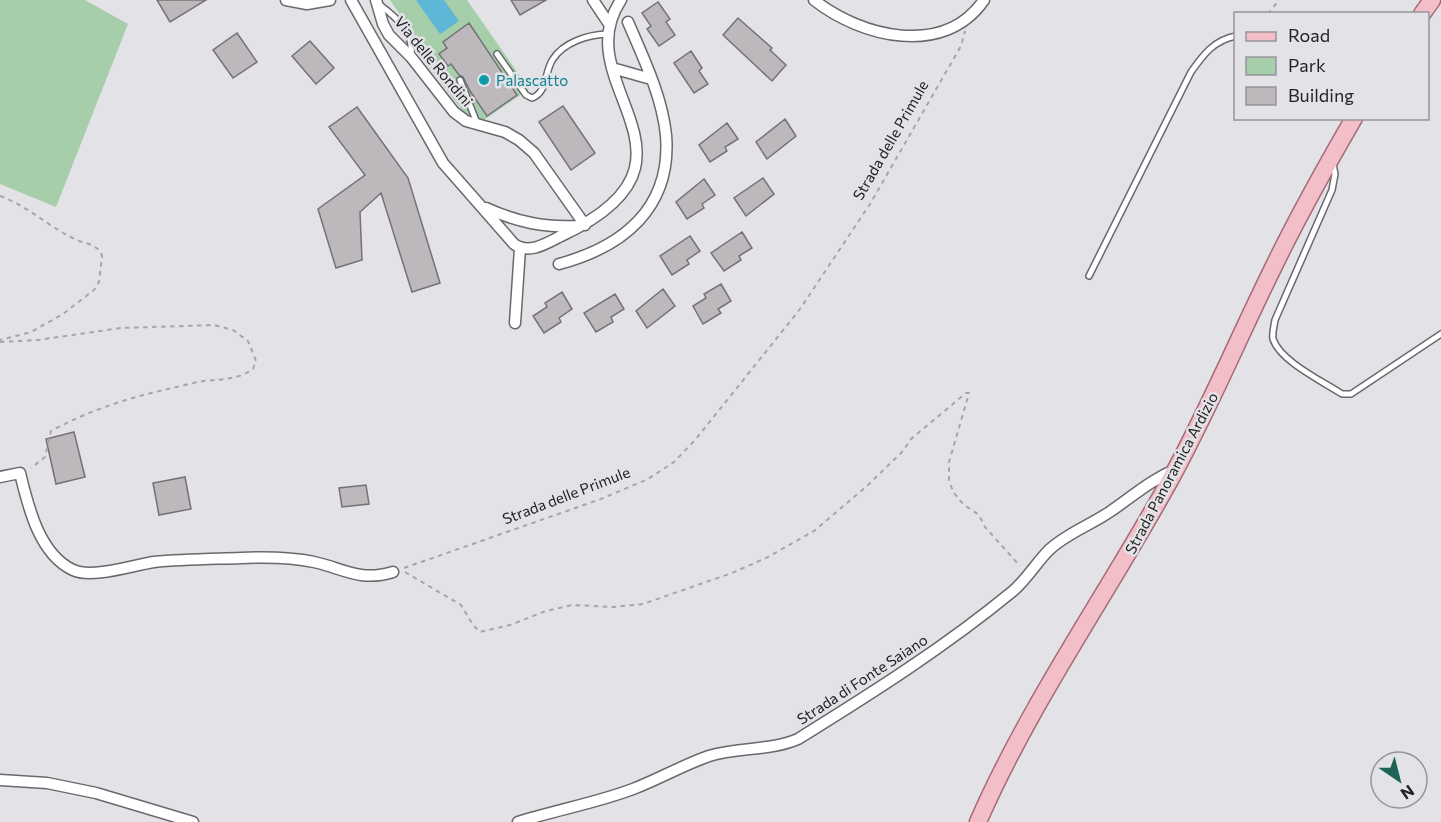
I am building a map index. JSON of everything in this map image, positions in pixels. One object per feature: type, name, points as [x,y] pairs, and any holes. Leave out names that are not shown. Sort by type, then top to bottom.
[{"type":"main road","name":"Strada Panoramica Ardizio","points":[[978,822],[1000,771],[1027,721],[1108,590],[1176,469],[1273,268],[1353,120]]},
{"type":"street","points":[[286,0],[307,4],[330,0]]},
{"type":"street","points":[[351,0],[443,163],[520,248],[515,323]]},
{"type":"street","points":[[520,248],[541,246],[585,225],[614,205],[624,192],[636,158],[636,138],[632,117],[612,68],[608,29],[593,0]]},
{"type":"street","points":[[608,29],[621,0]]},
{"type":"street","points":[[814,0],[831,13],[864,28],[897,36],[925,36],[949,30],[969,19],[984,0]]},
{"type":"street","name":"Via delle Rondini","points":[[377,2],[383,24],[389,35],[411,57],[454,112],[466,121],[505,132],[519,140],[534,153],[585,225]]},
{"type":"street","points":[[560,264],[600,251],[617,241],[635,226],[649,208],[660,186],[666,161],[666,134],[651,79],[628,22]]},
{"type":"street","points":[[612,68],[651,79]]},
{"type":"street","points":[[483,207],[510,219],[536,225],[585,225]]},
{"type":"street","name":"Strada di Fonte Saiano","points":[[518,822],[605,799],[708,756],[739,749],[783,745],[798,739],[912,667],[1015,589],[1049,550],[1068,535],[1110,512],[1152,480],[1176,469]]},
{"type":"street","points":[[0,477],[20,473],[27,502],[49,549],[63,565],[76,572],[90,573],[154,562],[285,558],[315,562],[362,577],[393,573]]},
{"type":"street","points":[[0,780],[47,783],[96,792],[193,822]]},
{"type":"lane","points":[[377,2],[395,16],[407,31],[413,45],[411,57]]},
{"type":"lane","points":[[496,54],[526,95],[532,98],[538,96],[543,90],[546,73],[553,58],[564,48],[608,29]]},
{"type":"lane","points":[[1089,276],[1191,72],[1204,54],[1216,43],[1234,37]]},
{"type":"lane","points":[[460,80],[478,125]]},
{"type":"lane","points":[[1332,157],[1335,174],[1332,190],[1275,320],[1272,336],[1276,345],[1285,357],[1342,394],[1351,394],[1441,334]]},
{"type":"path","points":[[1270,12],[1279,0]]},
{"type":"path","name":"Strada delle Primule","points":[[393,573],[601,499],[648,479],[674,462],[696,440],[800,309],[870,204],[961,46],[969,19]]},
{"type":"path","points":[[0,196],[33,211],[62,233],[93,246],[102,256],[99,282],[91,292],[63,314],[31,332],[0,341]]},
{"type":"path","points":[[0,341],[38,340],[121,328],[214,325],[243,335],[253,350],[256,361],[253,369],[224,381],[205,381],[115,402],[67,423],[51,431],[49,449],[40,463],[20,473]]},
{"type":"path","points":[[393,573],[412,574],[429,589],[453,599],[465,610],[473,625],[480,632],[510,625],[558,607],[579,604],[613,607],[643,604],[663,598],[740,570],[814,531],[867,486],[903,451],[911,439],[966,393],[969,393],[949,462],[951,486],[963,504],[979,515],[985,527],[1016,563],[1030,573]]},
{"type":"green space","points":[[0,0],[85,0],[128,24],[56,207],[0,184]]},
{"type":"green space","points":[[390,0],[467,0],[529,89],[484,120],[471,117],[462,110],[429,67],[419,42]]},
{"type":"water","points":[[416,0],[444,0],[459,21],[440,34]]},
{"type":"building","points":[[157,0],[206,0],[170,22]]},
{"type":"building","points":[[511,0],[546,0],[520,15]]},
{"type":"building","points":[[658,2],[670,19],[666,22],[675,35],[659,46],[647,29],[651,26],[642,13]]},
{"type":"building","points":[[738,18],[772,48],[770,50],[786,65],[772,81],[723,35]]},
{"type":"building","name":"Palascatto","points":[[469,23],[517,95],[487,116],[463,77],[451,64],[448,66],[439,54],[447,48],[443,42]]},
{"type":"building","points":[[237,33],[257,62],[233,78],[213,50]]},
{"type":"building","points":[[310,41],[334,68],[316,84],[292,56]]},
{"type":"building","points":[[691,51],[702,68],[699,71],[708,84],[694,93],[674,63]]},
{"type":"building","points":[[563,106],[595,153],[571,170],[539,122]]},
{"type":"building","points":[[357,107],[408,178],[440,283],[412,292],[381,193],[360,212],[362,260],[336,268],[318,209],[365,175],[329,127]]},
{"type":"building","points":[[785,119],[796,136],[767,159],[756,142]]},
{"type":"building","points":[[727,123],[738,139],[725,147],[727,151],[710,162],[699,145]]},
{"type":"building","points":[[763,178],[774,194],[746,216],[734,198]]},
{"type":"building","points":[[704,179],[715,195],[702,204],[704,208],[687,219],[676,202]]},
{"type":"building","points":[[742,232],[752,248],[739,256],[741,260],[724,271],[711,253]]},
{"type":"building","points":[[690,236],[700,251],[687,260],[689,264],[672,275],[660,256]]},
{"type":"building","points":[[721,284],[731,301],[718,309],[721,313],[703,324],[693,306],[706,298],[704,294]]},
{"type":"building","points":[[663,289],[675,306],[647,328],[636,311]]},
{"type":"building","points":[[562,292],[572,309],[559,318],[561,322],[544,333],[533,316],[547,307],[545,303]]},
{"type":"building","points":[[615,294],[624,309],[611,317],[613,322],[596,332],[584,313]]},
{"type":"building","points":[[74,432],[85,477],[56,484],[46,439]]},
{"type":"building","points":[[185,477],[191,509],[159,515],[153,483]]},
{"type":"building","points":[[366,485],[369,504],[342,507],[339,488]]},
{"type":"place","name":"Palascatto","points":[[484,80]]}]
